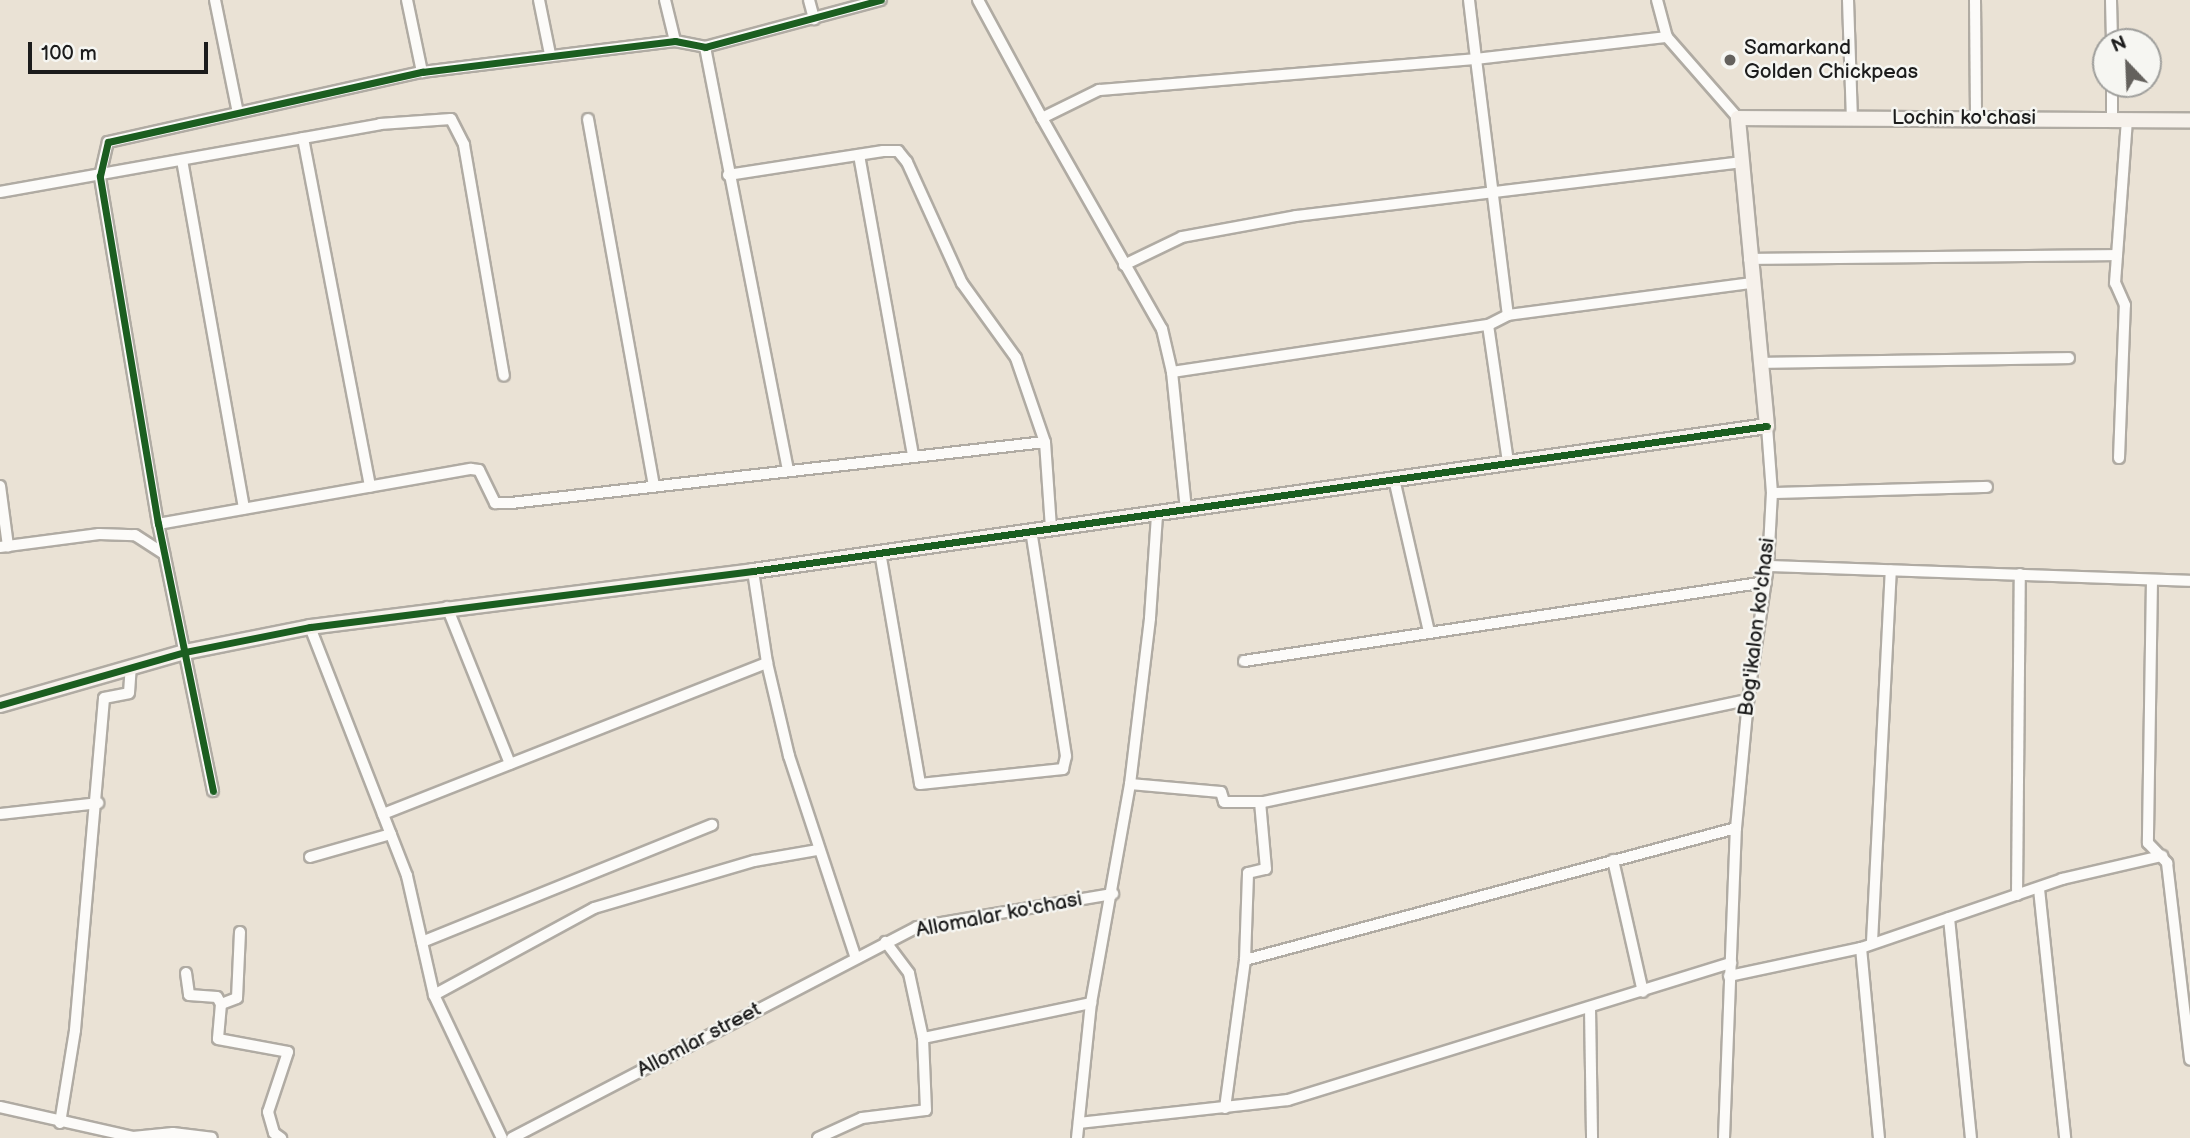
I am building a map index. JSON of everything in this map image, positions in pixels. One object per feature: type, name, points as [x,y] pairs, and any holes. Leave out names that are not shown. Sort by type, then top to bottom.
[{"type":"street","points":[[215,0],[238,113]]},
{"type":"street","points":[[407,0],[422,72]]},
{"type":"street","points":[[539,0],[550,54]]},
{"type":"street","points":[[665,0],[675,41]]},
{"type":"street","points":[[808,0],[814,19]]},
{"type":"street","points":[[213,791],[158,524],[100,176],[108,142],[422,72],[550,54],[675,41],[705,47],[881,0]]},
{"type":"street","points":[[978,0],[1162,329],[1172,372],[1186,510]]},
{"type":"street","points":[[1469,0],[1508,316]]},
{"type":"street","points":[[1657,0],[1667,37],[1738,117]]},
{"type":"street","points":[[1848,0],[1852,118]]},
{"type":"street","points":[[1975,0],[1976,118]]},
{"type":"street","points":[[2111,0],[2112,28]]},
{"type":"street","points":[[1042,118],[1100,90],[1476,59],[1667,37]]},
{"type":"street","points":[[705,47],[788,470]]},
{"type":"street","points":[[2115,98],[2120,119],[2115,282],[2125,305],[2119,458]]},
{"type":"street","name":"Lochin ko'chasi","points":[[1738,117],[2190,120]]},
{"type":"street","name":"Bog'ikalon ko'chasi","points":[[1724,1138],[1736,828],[1748,700],[1768,566],[1772,493],[1738,117]]},
{"type":"street","points":[[0,192],[380,124],[450,118],[464,145],[504,376]]},
{"type":"street","points":[[588,119],[654,486]]},
{"type":"street","points":[[303,138],[370,487]]},
{"type":"street","points":[[728,175],[859,155],[898,152],[907,162],[962,283],[1016,358],[1045,442],[1051,527]]},
{"type":"street","points":[[859,155],[913,456]]},
{"type":"street","points":[[182,160],[244,509]]},
{"type":"street","points":[[1124,265],[1182,237],[1296,216],[1742,162]]},
{"type":"street","points":[[1749,259],[2117,255]]},
{"type":"street","points":[[1172,372],[1488,325],[1508,316],[1751,283]]},
{"type":"street","points":[[1488,325],[1508,462]]},
{"type":"street","points":[[1760,363],[2069,358]]},
{"type":"street","points":[[0,705],[185,652],[310,627],[447,607],[753,571],[1767,426]]},
{"type":"street","points":[[158,524],[471,469],[479,470],[495,503],[1045,442]]},
{"type":"street","points":[[1394,480],[1429,632]]},
{"type":"street","points":[[0,486],[4,546],[99,534],[135,535],[164,554]]},
{"type":"street","points":[[1772,493],[1987,487]]},
{"type":"street","points":[[1077,1138],[1091,1003],[1113,894],[1130,784],[1150,618],[1157,514]]},
{"type":"street","points":[[880,552],[920,785],[1063,769],[1066,756],[1031,531]]},
{"type":"street","points":[[1768,566],[2190,581]]},
{"type":"street","points":[[1880,1138],[1866,945],[1891,570]]},
{"type":"street","points":[[753,571],[767,663],[818,849],[856,958]]},
{"type":"street","points":[[2017,895],[2020,574]]},
{"type":"street","points":[[2152,580],[2148,843],[2167,863],[2190,1060]]},
{"type":"street","points":[[1244,662],[1766,582]]},
{"type":"street","points":[[447,607],[510,764]]},
{"type":"street","points":[[310,627],[407,876],[435,995],[502,1138]]},
{"type":"street","points":[[383,814],[767,663]]},
{"type":"street","points":[[60,1123],[75,1030],[98,803],[104,698],[129,693],[131,666]]},
{"type":"street","points":[[1130,784],[1221,792],[1224,802],[1260,802],[1748,700]]},
{"type":"street","points":[[1224,1108],[1245,960],[1248,873],[1266,869],[1260,802]]},
{"type":"street","points":[[0,814],[98,803]]},
{"type":"street","points":[[422,942],[712,825]]},
{"type":"street","points":[[1245,960],[1736,828]]},
{"type":"street","points":[[310,857],[391,834]]},
{"type":"street","points":[[435,995],[594,908],[754,861],[818,849]]},
{"type":"street","points":[[1729,976],[1866,945],[2039,888],[2162,856]]},
{"type":"street","points":[[1613,860],[1643,992]]},
{"type":"street","points":[[2039,888],[2065,1138]]},
{"type":"street","name":"Allomalar ko'chasi","points":[[886,942],[917,928],[1113,894]]},
{"type":"street","points":[[1949,918],[1971,1138]]},
{"type":"street","points":[[221,1004],[237,998],[240,932]]},
{"type":"street","points":[[818,1138],[862,1118],[926,1110],[923,1038],[909,973],[886,942]]},
{"type":"street","name":"Allomlar street","points":[[512,1138],[886,942]]},
{"type":"street","points":[[1079,1123],[1288,1100],[1731,963]]},
{"type":"street","points":[[186,973],[189,995],[217,998],[221,1004],[218,1039],[288,1052],[268,1112],[274,1133],[281,1138]]},
{"type":"street","points":[[923,1038],[1091,1003]]},
{"type":"street","points":[[1590,1008],[1592,1138]]},
{"type":"street","points":[[0,1107],[124,1137],[173,1133],[212,1138]]},
{"type":"cycle path","points":[[213,791],[158,524],[100,176],[108,142],[422,72],[675,41],[705,47],[881,0]]},
{"type":"cycle path","points":[[0,705],[185,652],[310,627],[753,571],[1767,426]]},
{"type":"place","name":"Samarkand Golden Chickpeas","points":[[1730,60]]}]
